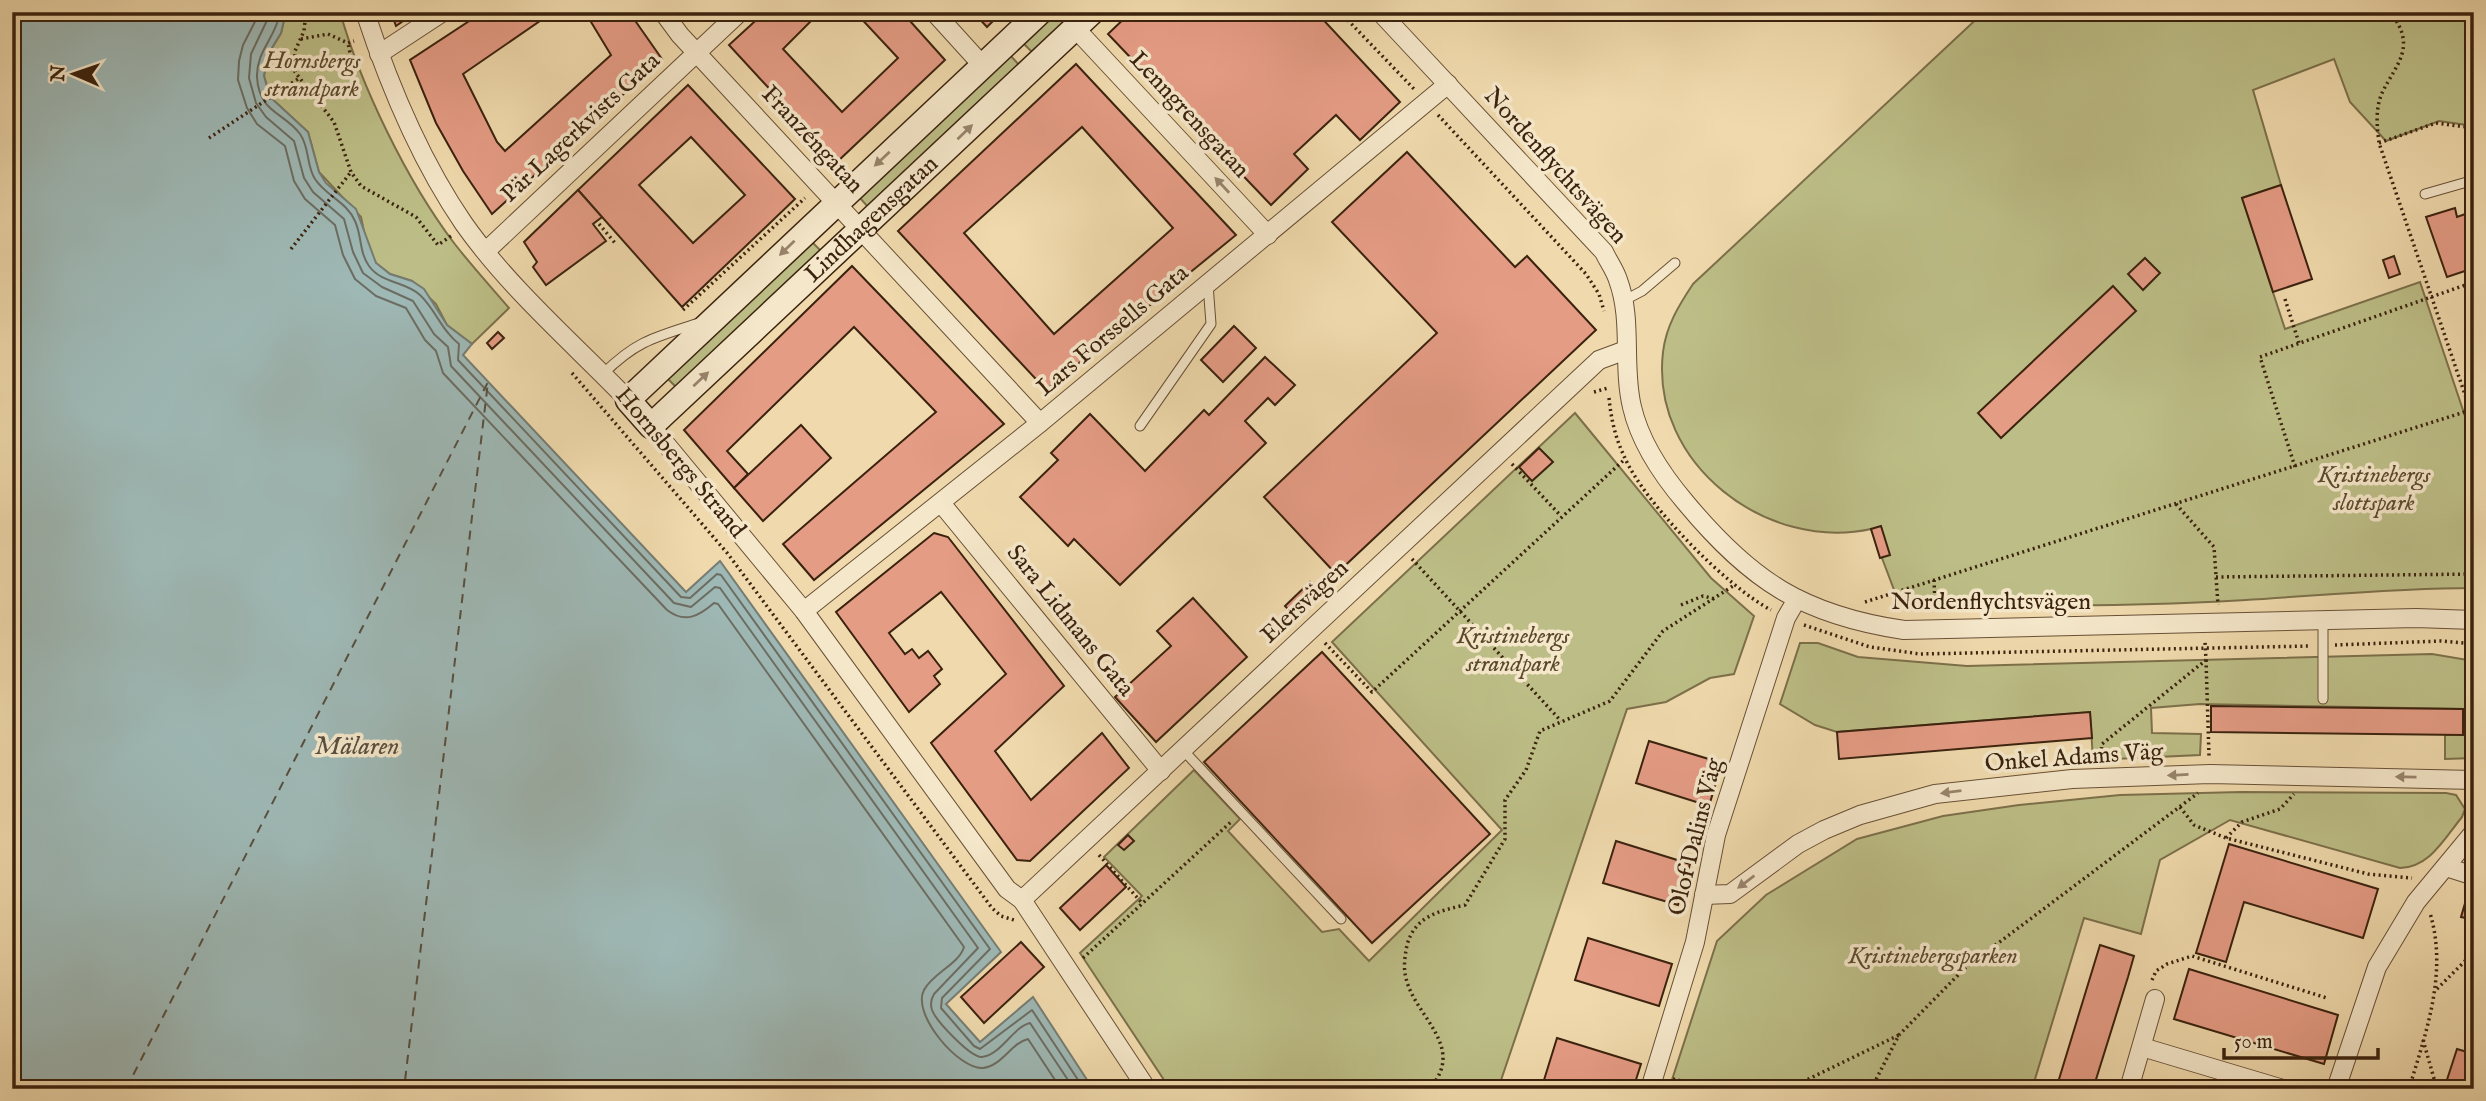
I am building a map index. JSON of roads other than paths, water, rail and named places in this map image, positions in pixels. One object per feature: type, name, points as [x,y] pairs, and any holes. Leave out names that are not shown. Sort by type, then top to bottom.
[{"type":"street","name":"Hornsbergs Strand","points":[[365,12],[379,54],[432,173],[486,251],[536,308],[651,426],[804,611],[1007,889],[1022,900],[1147,1089]]},
{"type":"street","points":[[379,54],[443,12]]},
{"type":"street","name":"Franzéngatan","points":[[663,12],[1040,423]]},
{"type":"street","name":"Pär Lagerkvists Gata","points":[[486,251],[740,12]]},
{"type":"street","points":[[934,12],[983,66]]},
{"type":"street","name":"Lindhagensgatan","points":[[628,400],[836,201],[1040,12]]},
{"type":"street","name":"Nordenflychtsvägen","points":[[1380,12],[1604,251],[1618,280],[1623,301],[1617,352],[1632,407],[1648,449],[1675,491],[1717,541],[1767,583],[1797,600],[1850,620],[1904,630],[2474,620]]},
{"type":"street","name":"Lindhagensgatan","points":[[651,426],[1083,20]]},
{"type":"street","name":"Lenngrensgatan","points":[[1083,20],[1268,235]]},
{"type":"street","name":"Lars Forssells Gata","points":[[804,611],[1040,423],[1448,84]]},
{"type":"street","name":"Elersvägen","points":[[1022,900],[1599,360],[1617,352]]},
{"type":"street","name":"Sara Lidmans Gata","points":[[941,503],[1161,771]]},
{"type":"street","name":"Olof Dalins Väg","points":[[1650,1089],[1695,942],[1716,835],[1786,618],[1797,600]]},
{"type":"street","name":"Onkel Adams Väg","points":[[1704,895],[1730,894],[1798,844],[1836,825],[1872,811],[1935,794],[2072,779],[2210,774],[2474,780]]},
{"type":"street","points":[[2336,1089],[2377,967],[2416,902],[2474,832]]},
{"type":"street","points":[[2446,867],[2474,876]]},
{"type":"street","points":[[2129,1089],[2155,999]]},
{"type":"street","points":[[2142,1047],[2283,1089]]},
{"type":"lane","points":[[2425,194],[2474,180]]},
{"type":"lane","points":[[1623,301],[1642,291],[1675,263]]},
{"type":"lane","points":[[1140,426],[1211,324],[1208,284]]},
{"type":"lane","points":[[603,374],[625,352],[642,341],[714,318]]},
{"type":"lane","points":[[2323,621],[2323,699]]},
{"type":"lane","points":[[1183,750],[1341,919]]},
{"type":"water","name":"Mälaren","points":[[12,12],[286,12],[281,33],[267,56],[264,76],[270,97],[308,132],[319,172],[326,183],[356,209],[376,263],[390,274],[412,281],[424,289],[447,325],[472,344],[463,355],[686,592],[720,561],[1001,952],[946,1004],[980,1042],[1033,997],[1093,1089],[12,1089]]},
{"type":"park label","name":"Hornsbergs strandpark","points":[[312,75]]},
{"type":"park label","name":"Kristinebergs slottspark","points":[[2374,489]]},
{"type":"park label","name":"Kristinebergs strandpark","points":[[1513,650]]},
{"type":"park label","name":"Kristinebergsparken","points":[[1933,956]]}]
